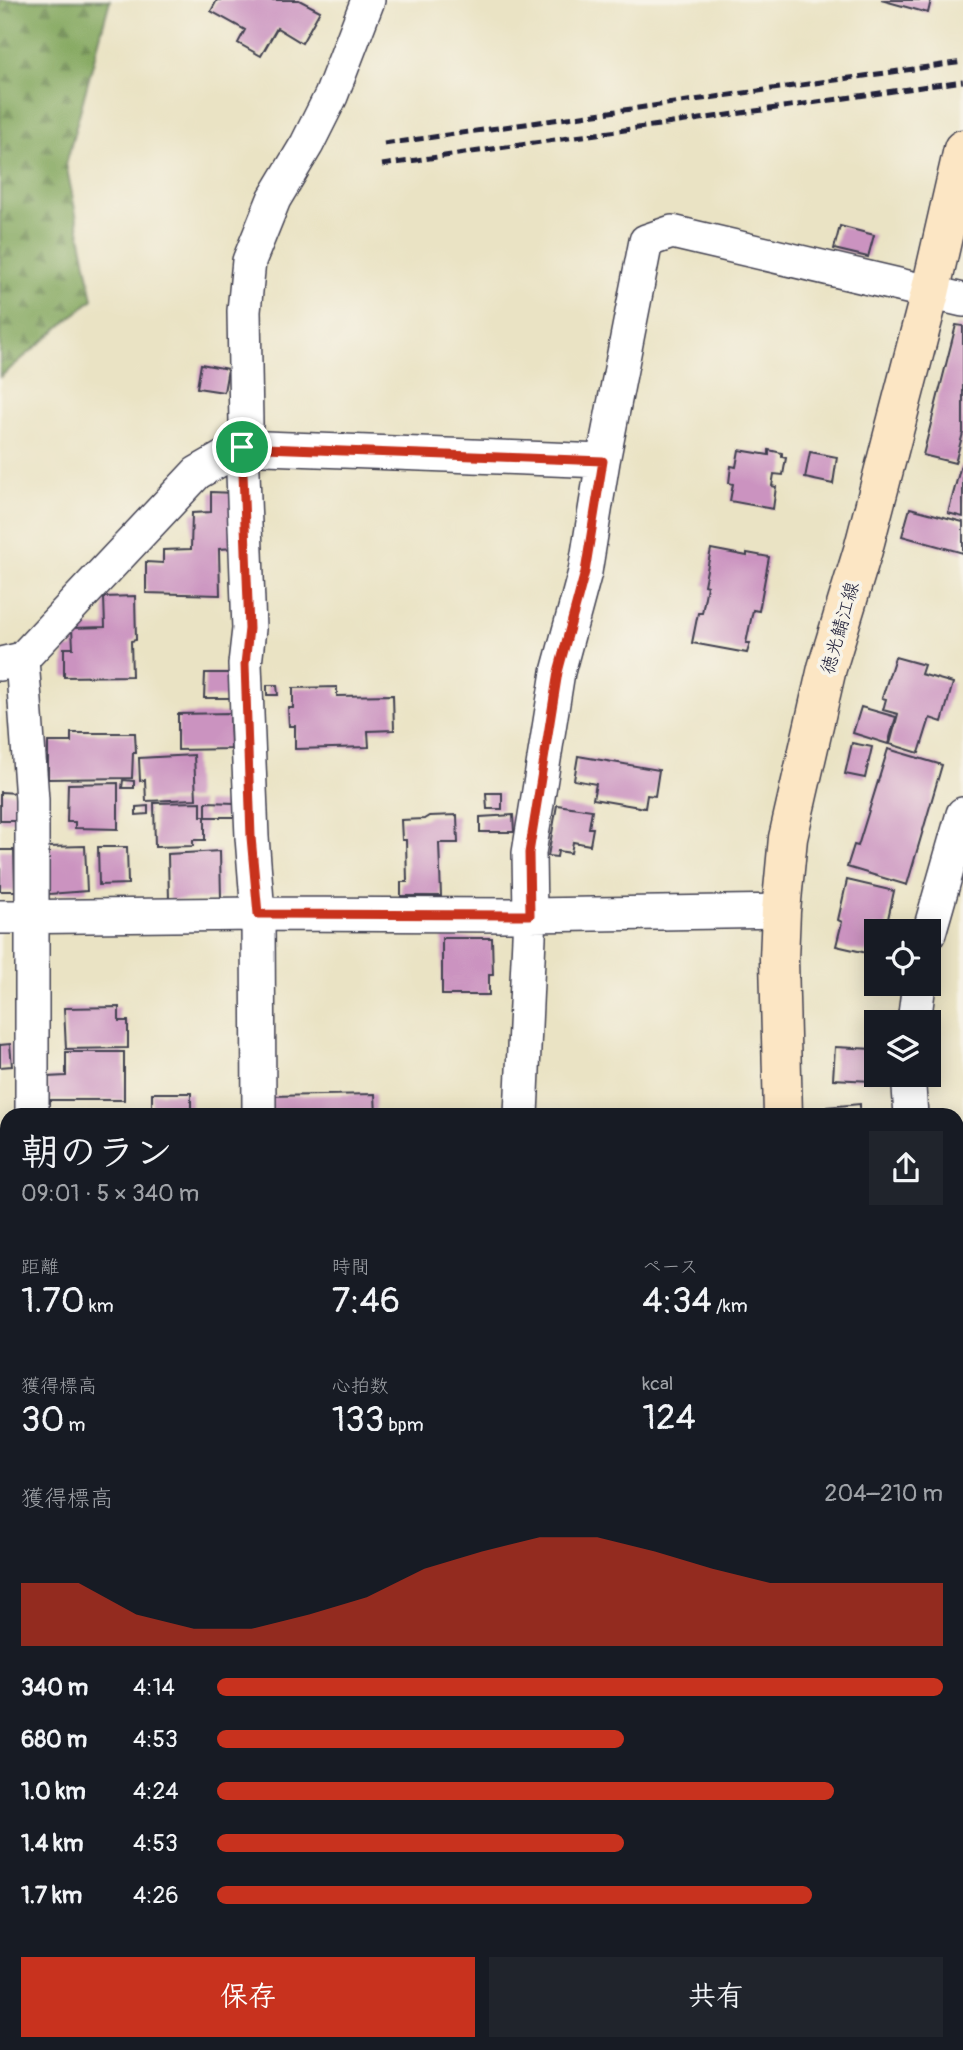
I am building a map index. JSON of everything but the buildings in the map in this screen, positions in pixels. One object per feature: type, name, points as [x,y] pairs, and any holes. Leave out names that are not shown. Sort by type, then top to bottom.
[{"type":"main road","name":"徳光鯖江線","points":[[783,1108],[779,959],[780,911],[788,838],[827,668],[947,297],[963,149]]},
{"type":"street","points":[[259,1108],[258,914],[251,837],[245,664],[249,629],[242,447],[246,424],[243,311],[249,261],[274,199],[307,144],[331,96],[369,0]]},
{"type":"street","points":[[522,1108],[530,915],[529,853],[558,672],[585,572],[603,461],[646,240],[672,232],[947,297]]},
{"type":"street","points":[[31,1108],[16,917],[32,800],[11,662],[197,473],[242,447],[603,461]]},
{"type":"street","points":[[933,919],[963,814]]},
{"type":"street","points":[[16,917],[780,911]]},
{"type":"street","points":[[909,1087],[910,1108]]},
{"type":"green space","points":[[0,0],[110,0],[66,164],[93,299],[0,377]]},
{"type":"railway","points":[[384,144],[963,62]]},
{"type":"railway","points":[[382,165],[963,81]]},
{"type":"route","points":[[242,447],[603,461],[585,572],[558,672],[529,853],[530,915],[258,914],[251,837],[245,664],[249,629],[242,447]]}]
